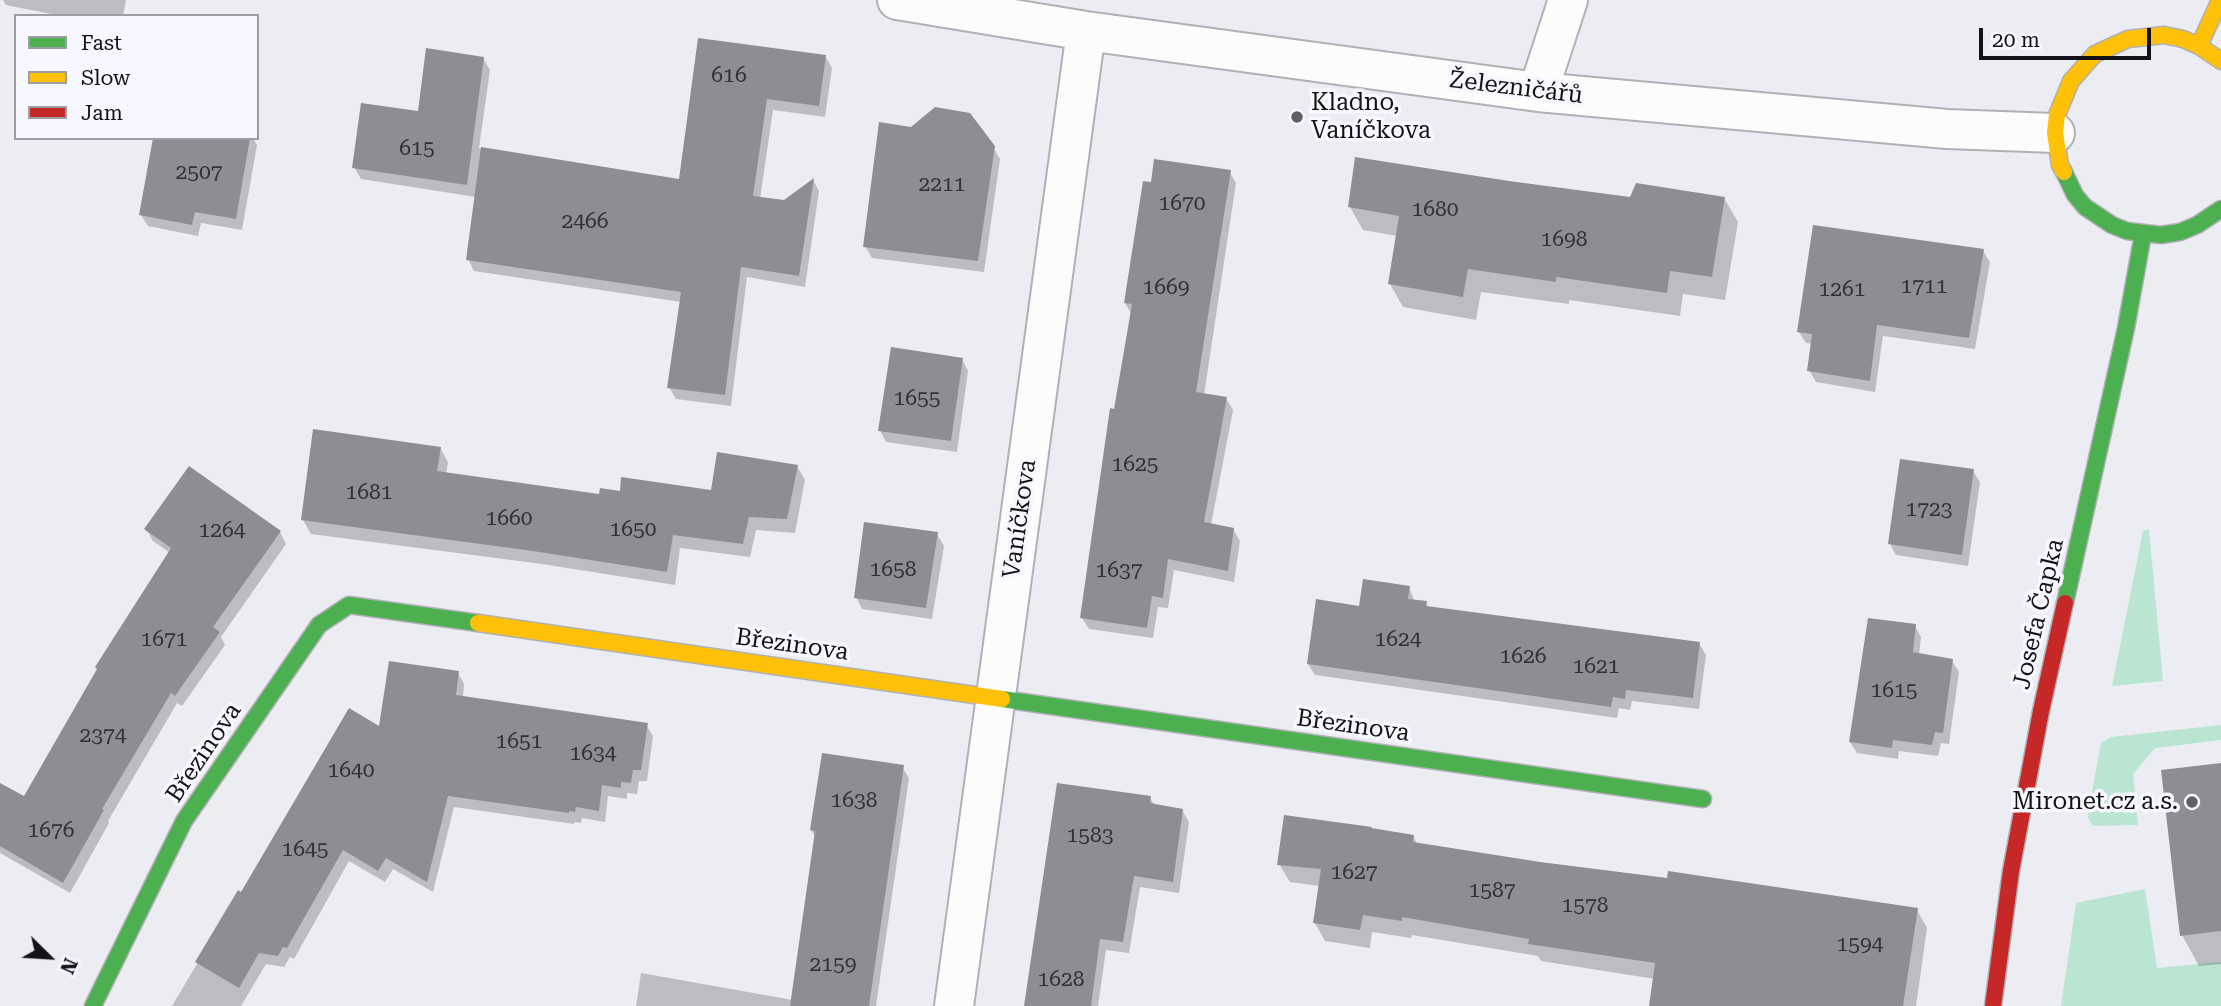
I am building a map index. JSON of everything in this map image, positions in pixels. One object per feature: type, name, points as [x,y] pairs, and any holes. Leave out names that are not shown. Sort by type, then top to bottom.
[{"type":"street","name":"Železničářů","points":[[897,0],[1086,32],[1538,92],[1947,129],[2055,133]]},
{"type":"street","points":[[1538,92],[1568,0]]},
{"type":"street","points":[[2199,46],[2220,0]]},
{"type":"street","name":"Vaníčkova","points":[[954,1006],[1086,32]]},
{"type":"street","points":[[2221,61],[2199,46],[2174,37],[2147,36],[2128,39],[2095,54],[2071,81],[2057,115],[2055,133],[2060,165],[2070,188],[2085,207],[2112,225],[2143,234],[2180,232],[2213,216],[2221,209]]},
{"type":"street","name":"Josefa Čapka","points":[[1993,1006],[2011,872],[2041,712],[2123,341],[2143,234]]},
{"type":"street","name":"Březinova","points":[[93,1006],[184,821],[319,625],[349,605],[1703,799]]},
{"type":"green space","points":[[2149,529],[2163,681],[2112,686],[2143,531]]},
{"type":"green space","points":[[2221,725],[2221,740],[2155,748],[2133,774],[2138,825],[2093,826],[2088,818],[2089,807],[2101,743],[2111,737]]},
{"type":"green space","points":[[2145,889],[2157,968],[2221,962],[2221,1006],[2061,1006],[2076,903]]},
{"type":"building","points":[[698,38],[826,55],[819,106],[767,99],[753,196],[784,200],[814,178],[799,276],[741,267],[725,395],[667,388],[681,292],[466,260],[481,147],[679,179]]},
{"type":"building","points":[[426,48],[484,57],[467,185],[352,168],[361,103],[418,111]]},
{"type":"building","points":[[935,107],[970,113],[995,146],[978,261],[863,247],[879,122],[911,127]]},
{"type":"building","points":[[153,140],[250,140],[236,219],[195,212],[192,225],[139,215]]},
{"type":"building","points":[[1355,157],[1630,197],[1636,183],[1725,197],[1712,277],[1670,271],[1667,293],[1556,277],[1556,282],[1468,269],[1463,297],[1388,284],[1399,216],[1348,207]]},
{"type":"building","points":[[1154,159],[1231,170],[1196,392],[1227,397],[1204,522],[1234,528],[1228,571],[1168,559],[1163,598],[1152,596],[1147,628],[1080,618],[1110,408],[1114,409],[1132,304],[1124,303],[1143,181],[1151,182]]},
{"type":"building","points":[[1813,225],[1984,249],[1969,338],[1877,325],[1870,381],[1807,371],[1812,334],[1797,332]]},
{"type":"building","points":[[891,347],[963,358],[951,441],[878,431]]},
{"type":"building","points":[[313,429],[441,447],[437,471],[599,494],[600,488],[620,491],[621,477],[711,490],[717,452],[798,465],[787,519],[749,517],[743,544],[673,535],[667,572],[301,520]]},
{"type":"building","points":[[1900,459],[1974,469],[1962,555],[1888,544]]},
{"type":"building","points":[[189,466],[281,531],[213,627],[220,632],[175,696],[171,693],[102,809],[104,810],[63,883],[0,846],[0,783],[24,796],[97,669],[95,667],[171,548],[144,529]]},
{"type":"building","points":[[864,522],[938,532],[926,608],[854,598]]},
{"type":"building","points":[[1363,579],[1410,586],[1408,599],[1427,601],[1426,606],[1700,642],[1693,698],[1626,690],[1625,699],[1613,697],[1611,707],[1307,664],[1316,599],[1359,606]]},
{"type":"building","points":[[1868,618],[1916,624],[1913,652],[1953,659],[1943,733],[1935,732],[1932,745],[1893,740],[1892,748],[1849,742]]},
{"type":"building","points":[[389,661],[459,671],[456,695],[648,723],[641,770],[633,770],[631,783],[621,782],[621,788],[602,785],[599,811],[576,807],[575,812],[569,813],[448,796],[427,882],[386,858],[378,871],[343,850],[287,948],[283,947],[278,956],[259,953],[239,988],[195,962],[238,890],[241,892],[349,708],[379,726]]},
{"type":"building","points":[[822,753],[904,765],[869,1006],[790,1006],[815,831],[810,830]]},
{"type":"building","points":[[2221,763],[2221,931],[2180,936],[2161,770]]},
{"type":"building","points":[[1057,783],[1151,796],[1150,803],[1183,809],[1173,882],[1134,876],[1123,942],[1100,939],[1091,1006],[1024,1006]]},
{"type":"building","points":[[1284,815],[1372,827],[1414,835],[1413,842],[1540,862],[1667,878],[1668,871],[1918,908],[1903,1006],[1649,1006],[1655,963],[1528,944],[1529,939],[1402,917],[1402,921],[1363,915],[1360,930],[1313,923],[1321,869],[1277,865]]},
{"type":"traffic: fast","points":[[2064,172],[2075,195],[2085,207],[2112,225],[2127,231],[2161,235],[2180,232],[2197,225],[2221,209]]},
{"type":"traffic: fast","points":[[2065,603],[2126,328],[2143,234]]},
{"type":"traffic: fast","points":[[93,1006],[184,821],[319,625],[349,605],[478,623]]},
{"type":"traffic: fast","points":[[1002,699],[1703,799]]},
{"type":"traffic: slow","points":[[2199,46],[2220,0]]},
{"type":"traffic: slow","points":[[2064,172],[2060,165],[2055,133],[2057,115],[2071,81],[2095,54],[2128,39],[2164,35],[2199,46],[2221,61]]},
{"type":"traffic: slow","points":[[478,623],[1002,699]]},
{"type":"traffic: jam","points":[[1993,1006],[2011,871],[2041,711],[2065,603]]},
{"type":"place","name":"Kladno, Vaníčkova","points":[[1297,117]]},
{"type":"place","name":"Mironet.cz a.s.","points":[[2192,802]]}]
